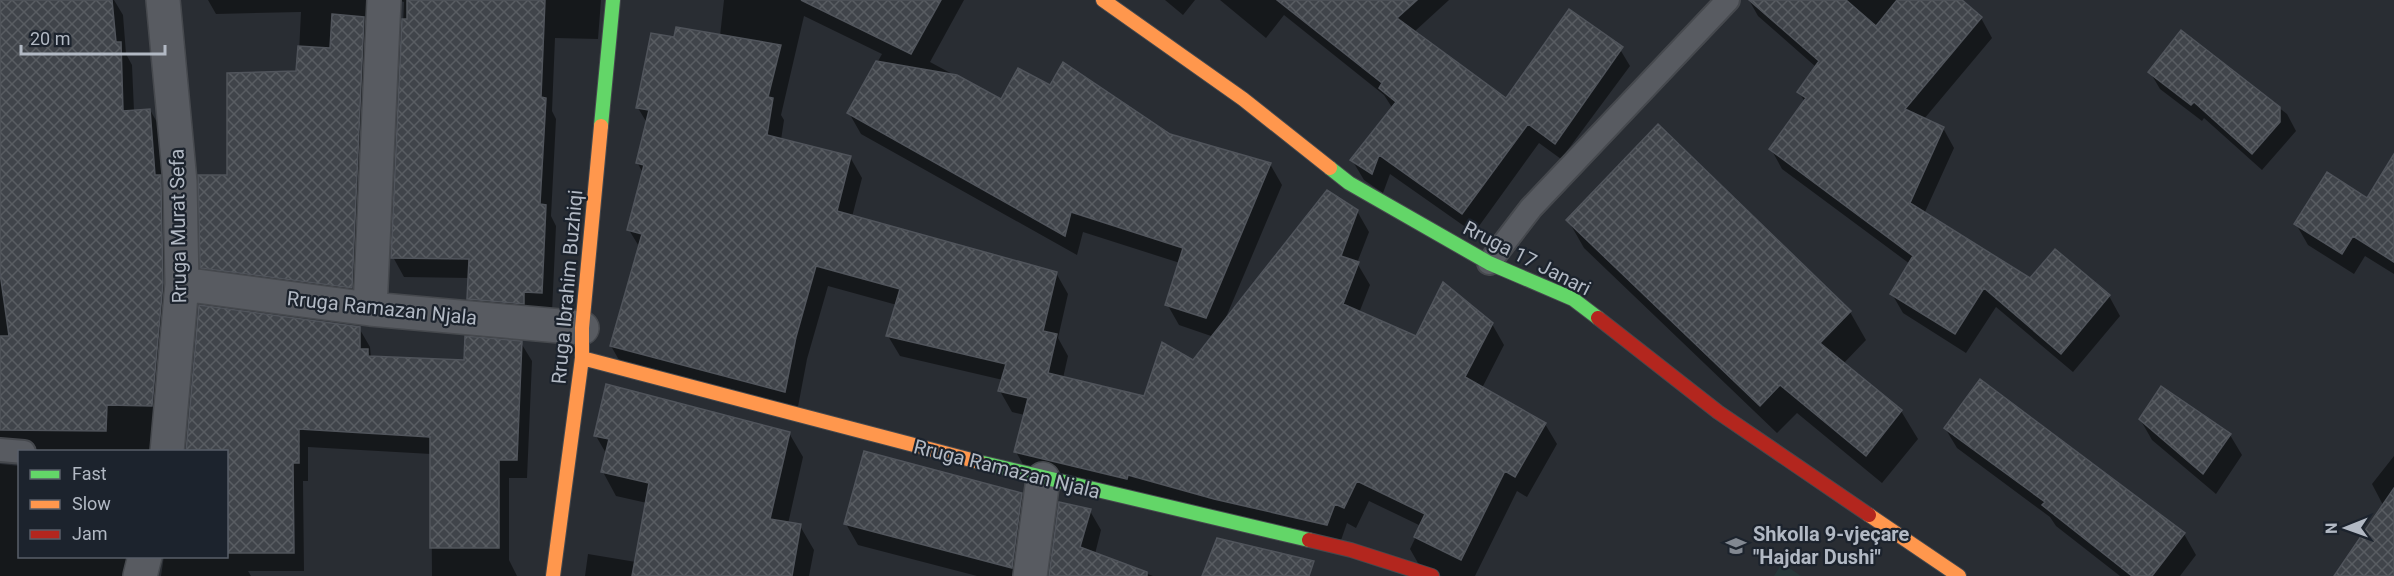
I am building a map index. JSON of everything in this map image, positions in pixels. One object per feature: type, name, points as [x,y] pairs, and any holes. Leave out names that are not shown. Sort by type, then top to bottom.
[{"type":"street","name":"Rruga Murat Sefa","points":[[163,0],[180,182],[182,284],[166,450]]},
{"type":"street","points":[[370,309],[384,0]]},
{"type":"street","name":"Rruga Ibrahim Buzhiqi","points":[[553,576],[582,343],[613,0]]},
{"type":"street","name":"Rruga 17 Janari","points":[[1103,0],[1243,99],[1349,183],[1489,263],[1573,299],[1718,412],[1959,576]]},
{"type":"street","name":"Rruga Ramazan Njala","points":[[182,284],[370,309],[582,343],[1043,479],[1351,550],[1432,576]]},
{"type":"street","points":[[1030,576],[1043,479]]},
{"type":"street","points":[[140,576],[144,558]]},
{"type":"lane","points":[[1489,263],[1531,207],[1728,0]]},
{"type":"lane","points":[[0,450],[18,452]]},
{"type":"shaded area","points":[[1782,563],[1801,576],[1774,576]]},
{"type":"building","points":[[0,0],[112,0],[116,42],[121,42],[123,111],[150,109],[155,175],[161,175],[163,283],[152,406],[107,405],[106,431],[0,430],[0,336],[9,336],[0,273]]},
{"type":"building","points":[[407,0],[545,0],[541,97],[546,98],[540,204],[546,205],[542,293],[524,292],[524,304],[467,299],[469,259],[391,258],[402,19],[407,19]]},
{"type":"building","points":[[801,0],[941,0],[911,54]]},
{"type":"building","points":[[1277,0],[1417,0],[1397,18],[1506,98],[1569,9],[1623,47],[1555,144],[1528,124],[1462,214],[1379,155],[1372,174],[1350,160],[1396,102],[1379,88],[1382,83]]},
{"type":"building","points":[[1749,0],[1846,0],[1876,26],[1897,0],[1962,0],[1982,17],[1905,109],[1944,127],[1910,203],[2030,278],[2055,249],[2110,295],[2061,354],[1984,288],[1955,334],[1890,294],[1913,256],[1769,149],[1806,98],[1797,92],[1819,61]]},
{"type":"building","points":[[332,14],[364,17],[352,288],[200,268],[198,175],[227,175],[227,73],[296,71],[298,46],[330,48]]},
{"type":"building","points":[[676,27],[781,45],[768,97],[773,98],[767,135],[851,156],[837,211],[1057,272],[1043,331],[1057,334],[1048,373],[1144,396],[1162,342],[1193,360],[1327,190],[1358,210],[1341,256],[1359,262],[1343,304],[1416,336],[1443,282],[1493,323],[1465,377],[1546,423],[1515,477],[1505,471],[1461,560],[1414,537],[1425,514],[1357,481],[1344,508],[1335,504],[1327,525],[1214,499],[1128,475],[1127,479],[1014,452],[1028,398],[998,391],[1006,364],[886,336],[900,289],[816,266],[796,337],[785,392],[610,346],[642,234],[627,230],[644,165],[636,163],[649,110],[636,108],[651,33],[674,37]]},
{"type":"building","points":[[2181,30],[2280,107],[2280,122],[2252,154],[2194,102],[2191,105],[2148,72]]},
{"type":"building","points":[[876,61],[957,75],[1001,99],[1018,68],[1050,85],[1063,62],[1170,134],[1271,163],[1206,318],[1165,305],[1183,248],[1071,212],[1065,236],[847,113]]},
{"type":"building","points":[[1658,124],[1851,311],[1820,343],[1902,410],[1866,456],[1780,385],[1760,406],[1566,220]]},
{"type":"building","points":[[2394,154],[2394,262],[2353,236],[2342,254],[2294,224],[2327,172],[2367,198]]},
{"type":"building","points":[[199,305],[360,327],[360,349],[368,349],[368,356],[464,360],[465,336],[522,341],[517,460],[499,460],[499,548],[430,548],[430,437],[299,429],[299,463],[293,463],[294,553],[228,553],[228,450],[186,450]]},
{"type":"building","points":[[1980,379],[2185,533],[2152,576],[2132,576],[2042,505],[2045,502],[1944,428]]},
{"type":"building","points":[[606,384],[790,432],[770,519],[801,524],[792,576],[632,576],[649,483],[601,472],[609,439],[594,436]]},
{"type":"building","points":[[2161,386],[2231,434],[2203,474],[2139,419]]},
{"type":"building","points":[[864,451],[1022,493],[1012,568],[844,524]]},
{"type":"building","points":[[2394,488],[2394,576],[2334,576]]},
{"type":"building","points":[[1059,502],[1091,509],[1080,547],[1147,572],[1147,576],[1049,576]]},
{"type":"building","points":[[1217,538],[1314,561],[1309,576],[1202,576]]},
{"type":"traffic: fast","points":[[601,126],[613,0]]},
{"type":"traffic: fast","points":[[1330,168],[1349,183],[1489,263],[1573,299],[1598,318]]},
{"type":"traffic: fast","points":[[979,462],[1309,540]]},
{"type":"traffic: slow","points":[[1103,0],[1243,99],[1330,168]]},
{"type":"traffic: slow","points":[[553,576],[582,358],[582,328],[601,126]]},
{"type":"traffic: slow","points":[[582,358],[979,462]]},
{"type":"traffic: slow","points":[[1869,515],[1959,576]]},
{"type":"traffic: jam","points":[[1598,318],[1718,412],[1869,515]]},
{"type":"traffic: jam","points":[[1309,540],[1351,550],[1432,576]]},
{"type":"place","name":"Shkolla 9-vjeçare \"Hajdar Dushi\"","points":[[1736,546]]}]
